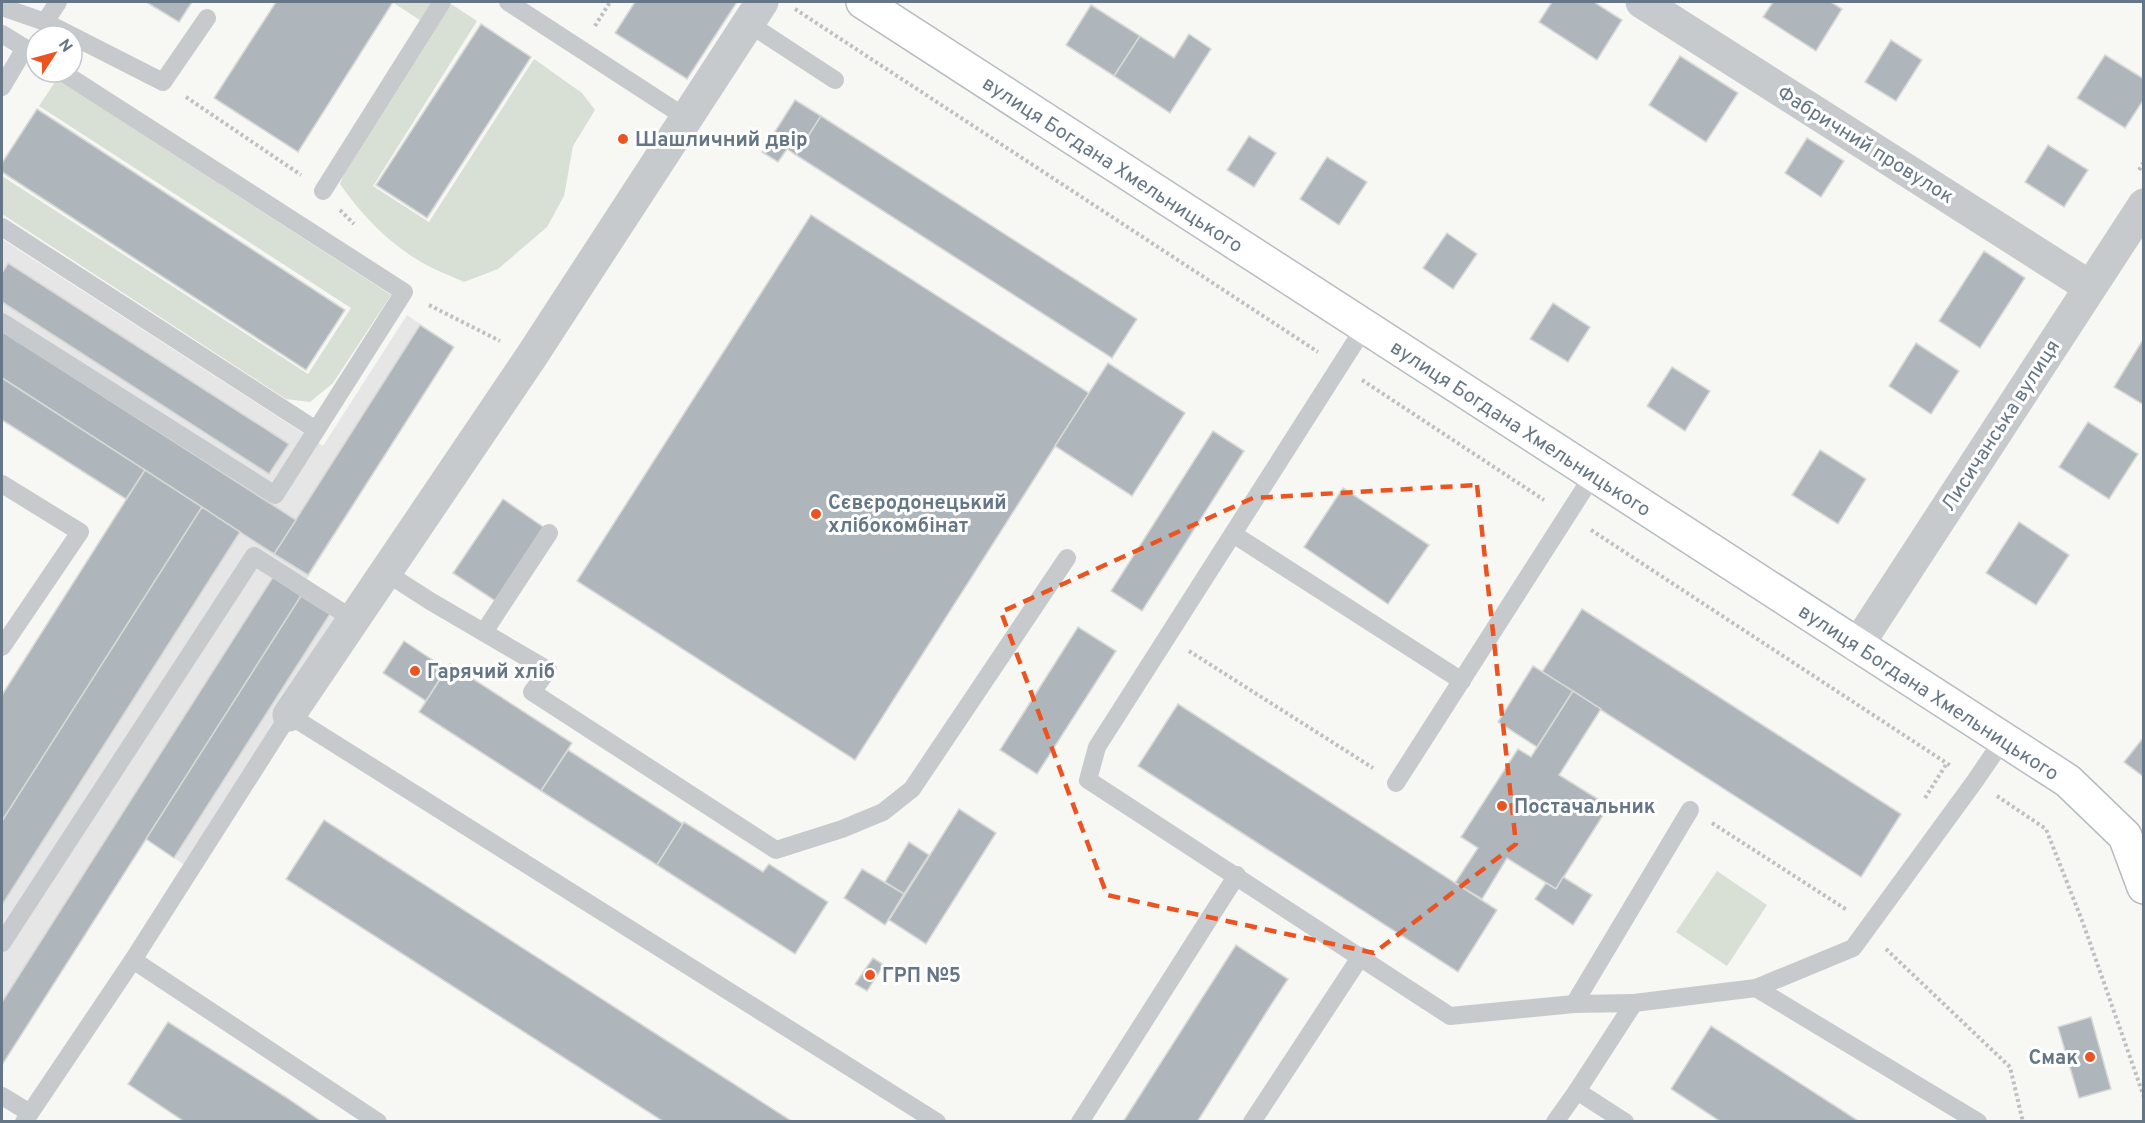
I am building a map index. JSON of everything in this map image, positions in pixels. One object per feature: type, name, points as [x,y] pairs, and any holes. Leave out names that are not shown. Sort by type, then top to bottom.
[{"type":"street","name":"вулиця Богдана Хмельницького","points":[[863,2],[2067,781],[2134,841],[2144,887]]},
{"type":"street","name":"Фабричний провулок","points":[[1642,2],[2090,287]]},
{"type":"street","points":[[289,715],[531,357],[687,119],[767,10]]},
{"type":"street","name":"Лисичанська вулиця","points":[[1857,646],[2144,205]]},
{"type":"lane","points":[[45,22],[58,2]]},
{"type":"lane","points":[[323,191],[442,2]]},
{"type":"lane","points":[[508,2],[687,119]]},
{"type":"lane","points":[[2,7],[45,22],[163,82],[207,18]]},
{"type":"lane","points":[[767,10],[836,80]]},
{"type":"lane","points":[[2,34],[24,48]]},
{"type":"lane","points":[[2,87],[24,60]]},
{"type":"lane","points":[[2,322],[275,495],[404,292],[81,84]]},
{"type":"lane","points":[[2,227],[316,430]]},
{"type":"lane","points":[[1364,328],[1096,747],[1088,780],[1450,1016],[1574,1004],[1634,1003],[1756,988],[1853,948],[2003,740]]},
{"type":"lane","points":[[1396,783],[1593,475]]},
{"type":"lane","points":[[2,484],[80,532],[2,647]]},
{"type":"lane","points":[[484,632],[549,534]]},
{"type":"lane","points":[[1233,534],[1462,681]]},
{"type":"lane","points":[[2,943],[254,556],[353,619]]},
{"type":"lane","points":[[385,572],[548,670],[532,692],[776,850],[842,829],[883,812],[912,789],[1067,558]]},
{"type":"lane","points":[[2,1096],[27,1117],[133,960],[289,715],[937,1122]]},
{"type":"lane","points":[[1574,1004],[1690,810]]},
{"type":"lane","points":[[1080,1122],[1237,875]]},
{"type":"lane","points":[[1252,1122],[1361,956]]},
{"type":"lane","points":[[133,960],[378,1122]]},
{"type":"lane","points":[[1756,988],[1978,1122]]},
{"type":"lane","points":[[1555,1122],[1578,1092],[1634,1003]]},
{"type":"lane","points":[[1578,1092],[1624,1122]]},
{"type":"path","points":[[767,10],[1340,366],[2046,829],[2083,923],[2144,1097]]},
{"type":"path","points":[[163,82],[323,191]]},
{"type":"path","points":[[2138,172],[2144,162]]},
{"type":"path","points":[[404,292],[531,357]]},
{"type":"path","points":[[1167,637],[1396,783]]},
{"type":"path","points":[[1922,803],[1947,763]]},
{"type":"path","points":[[1690,810],[1851,912]]},
{"type":"path","points":[[1866,930],[2010,1067],[2023,1122]]},
{"type":"highlighted area","points":[[1477,485],[1516,844],[1374,953],[1107,895],[1001,612],[1253,498]]},
{"type":"shaded area","points":[[392,2],[432,2],[420,20]]},
{"type":"shaded area","points":[[451,4],[477,21],[373,186],[429,222],[534,59],[582,93],[595,110],[573,146],[564,196],[547,227],[498,269],[464,282],[409,255],[367,218],[340,184],[347,166]]},
{"type":"shaded area","points":[[54,84],[65,84],[391,295],[333,383],[310,402],[286,399],[2,214],[2,176],[308,374],[351,308],[39,106]]},
{"type":"shaded area","points":[[2,239],[323,446],[407,315],[454,347],[298,593],[343,622],[186,866],[146,839],[2,1065],[2,821],[202,507],[2,379]]},
{"type":"shaded area","points":[[1717,871],[1767,905],[1727,966],[1676,932]]},
{"type":"building","points":[[146,2],[192,2],[179,22]]},
{"type":"building","points":[[276,2],[393,2],[298,152],[214,98]]},
{"type":"building","points":[[635,2],[737,2],[687,79],[615,33]]},
{"type":"building","points":[[1552,2],[1594,2],[1622,20],[1597,60],[1539,22]]},
{"type":"building","points":[[1773,2],[1831,2],[1842,9],[1816,51],[1763,17]]},
{"type":"building","points":[[1091,5],[1140,36],[1114,76],[1066,45]]},
{"type":"building","points":[[481,24],[531,57],[427,218],[376,185]]},
{"type":"building","points":[[1189,34],[1211,49],[1170,113],[1114,76],[1140,36],[1174,58]]},
{"type":"building","points":[[1891,40],[1922,60],[1896,101],[1865,82]]},
{"type":"building","points":[[2105,55],[2144,79],[2144,99],[2125,128],[2077,98]]},
{"type":"building","points":[[1680,56],[1738,93],[1706,142],[1649,105]]},
{"type":"building","points":[[795,100],[821,116],[796,155],[787,149],[778,162],[762,152]]},
{"type":"building","points":[[37,109],[345,310],[306,370],[2,172],[2,163]]},
{"type":"building","points":[[821,116],[1137,319],[1112,358],[796,155]]},
{"type":"building","points":[[1249,136],[1276,153],[1254,187],[1227,170]]},
{"type":"building","points":[[1807,138],[1844,161],[1821,197],[1785,173]]},
{"type":"building","points":[[2048,145],[2088,170],[2064,207],[2025,182]]},
{"type":"building","points":[[1327,157],[1367,182],[1339,225],[1300,199]]},
{"type":"building","name":"Сєвєродонецький хлібокомбінат","points":[[811,215],[1089,393],[855,760],[577,581]]},
{"type":"building","points":[[1447,233],[1477,254],[1453,289],[1423,268]]},
{"type":"building","points":[[1984,251],[2025,278],[1980,348],[1939,321]]},
{"type":"building","points":[[8,263],[289,444],[269,474],[2,302],[2,273]]},
{"type":"building","points":[[1553,303],[1590,327],[1568,362],[1530,339]]},
{"type":"building","points":[[420,325],[454,347],[308,575],[274,554]]},
{"type":"building","points":[[2,331],[296,520],[274,554],[2,378]]},
{"type":"building","points":[[2144,338],[2144,405],[2114,387]]},
{"type":"building","points":[[1916,343],[1959,371],[1931,414],[1889,386]]},
{"type":"building","points":[[1108,363],[1185,413],[1132,496],[1055,446]]},
{"type":"building","points":[[1672,367],[1710,391],[1685,431],[1647,406]]},
{"type":"building","points":[[2,378],[145,470],[126,499],[2,420]]},
{"type":"building","points":[[2088,422],[2138,454],[2109,499],[2059,467]]},
{"type":"building","points":[[1213,431],[1244,451],[1142,611],[1111,591]]},
{"type":"building","points":[[1820,450],[1866,479],[1838,524],[1792,495]]},
{"type":"building","points":[[145,470],[202,507],[2,821],[2,695]]},
{"type":"building","points":[[1343,488],[1429,545],[1388,604],[1304,547]]},
{"type":"building","points":[[503,499],[546,529],[497,602],[453,573]]},
{"type":"building","points":[[202,507],[240,532],[2,905],[2,821]]},
{"type":"building","points":[[2019,522],[2069,555],[2036,605],[1986,573]]},
{"type":"building","points":[[273,577],[301,596],[2,1065],[2,1002]]},
{"type":"building","points":[[301,596],[330,614],[174,858],[146,839]]},
{"type":"building","points":[[1582,609],[1901,814],[1861,877],[1542,672]]},
{"type":"building","points":[[1078,627],[1116,651],[1037,774],[1000,750]]},
{"type":"building","name":"Гарячий хліб","points":[[404,641],[446,669],[426,701],[383,673]]},
{"type":"building","points":[[450,664],[572,743],[541,791],[419,712]]},
{"type":"building","points":[[1533,666],[1573,691],[1537,747],[1498,722]]},
{"type":"building","points":[[1573,691],[1601,709],[1559,775],[1609,806],[1556,889],[1507,858],[1482,899],[1455,883],[1478,848],[1461,837],[1518,749],[1531,757]]},
{"type":"building","points":[[1178,704],[1497,910],[1458,972],[1138,766]]},
{"type":"building","points":[[2144,737],[2144,777],[2124,762]]},
{"type":"building","points":[[568,750],[683,824],[657,865],[541,791]]},
{"type":"building","points":[[959,809],[996,833],[926,944],[889,920]]},
{"type":"building","points":[[324,820],[793,1122],[664,1122],[286,879]]},
{"type":"building","points":[[684,822],[763,872],[769,864],[828,902],[795,954],[657,865]]},
{"type":"building","points":[[909,842],[929,855],[904,894],[885,882]]},
{"type":"building","points":[[862,869],[904,894],[885,925],[844,898]]},
{"type":"building","points":[[1563,877],[1592,895],[1573,925],[1535,899],[1546,883],[1556,889]]},
{"type":"building","points":[[1236,945],[1288,979],[1197,1122],[1123,1122]]},
{"type":"building","name":"ГРП №5","points":[[873,958],[884,965],[867,991],[855,984]]},
{"type":"building","points":[[2091,1017],[2111,1089],[2079,1098],[2058,1027]]},
{"type":"building","points":[[168,1022],[322,1122],[185,1122],[128,1084]]},
{"type":"building","points":[[1711,1026],[1860,1122],[1721,1122],[1671,1089]]},
{"type":"place","name":"Шашличний двір","points":[[623,139]]},
{"type":"place","name":"Сєвєродонецький хлібокомбінат","points":[[816,514]]},
{"type":"place","name":"Гарячий хліб","points":[[415,671]]},
{"type":"place","name":"Постачальник","points":[[1502,806]]},
{"type":"place","name":"ГРП №5","points":[[870,975]]},
{"type":"place","name":"Смак","points":[[2090,1057]]}]
